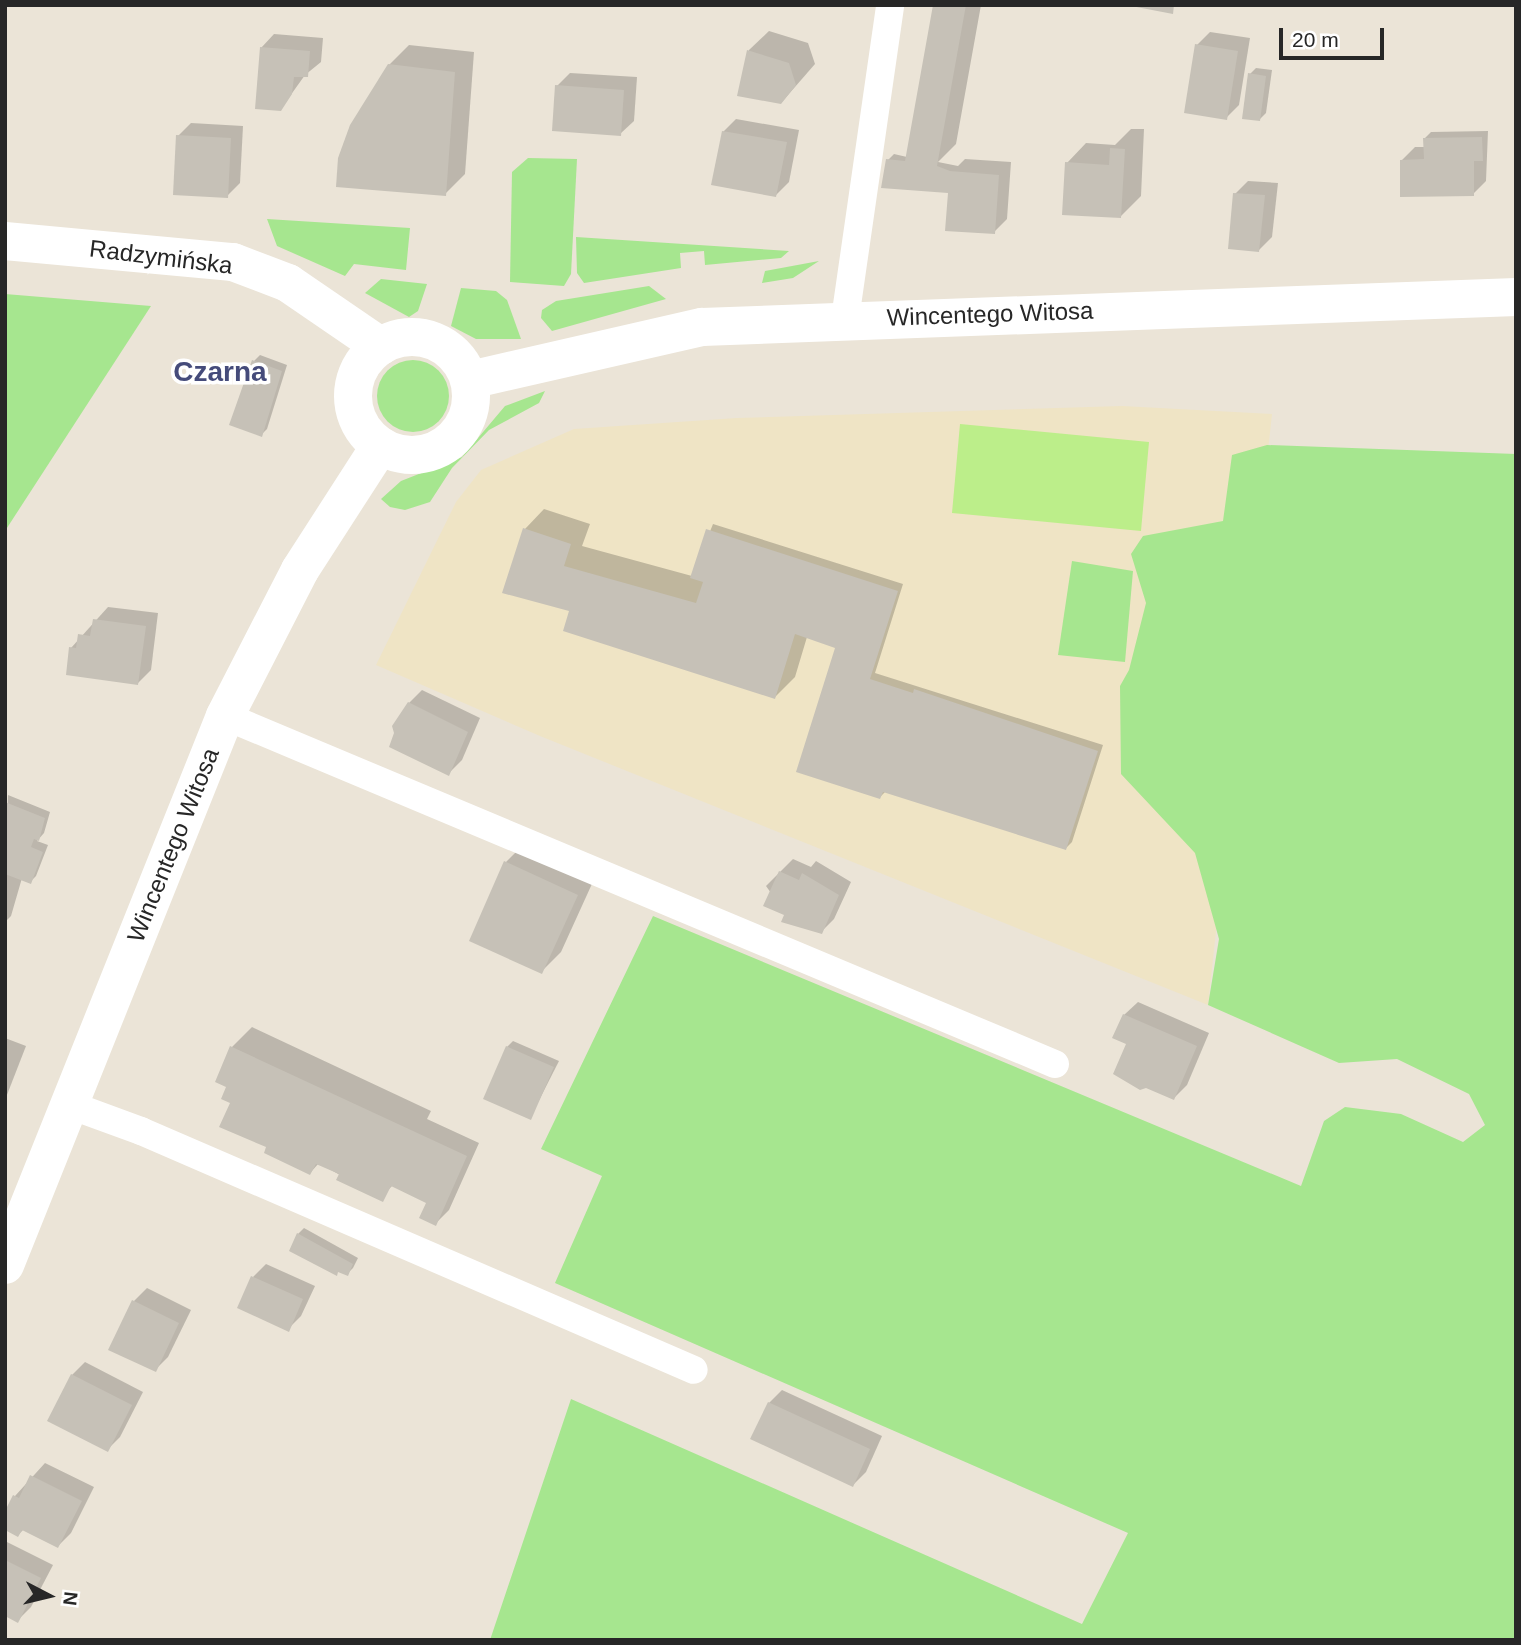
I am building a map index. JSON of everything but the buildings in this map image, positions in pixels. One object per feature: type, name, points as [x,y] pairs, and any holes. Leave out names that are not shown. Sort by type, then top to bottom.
[{"type":"main road","name":"Radzymińska","points":[[5,240],[233,262],[288,283],[380,346]]},
{"type":"main road","name":"Wincentego Witosa","points":[[470,380],[702,327],[845,319],[1516,297]]},
{"type":"main road","points":[[397,338],[433,340],[449,349],[470,380],[472,400],[456,437],[420,455],[399,454],[380,446],[366,433],[353,396],[365,359],[380,346],[397,338]]},
{"type":"main road","name":"Wincentego Witosa","points":[[6,1262],[225,716],[300,570],[380,446]]},
{"type":"street","points":[[845,319],[890,5]]},
{"type":"street","points":[[225,716],[1055,1064]]},
{"type":"street","points":[[70,1105],[141,1131],[694,1370]]},
{"type":"shaded area","points":[[1122,406],[1272,414],[1208,1005],[540,736],[376,665],[456,502],[481,470],[574,429],[737,418]]},
{"type":"green space","points":[[528,158],[577,159],[571,274],[564,286],[510,282],[512,172]]},
{"type":"green space","points":[[267,219],[410,228],[406,270],[354,264],[345,276],[277,246]]},
{"type":"green space","points":[[576,237],[789,251],[781,258],[705,265],[704,251],[680,253],[681,268],[584,283],[577,273]]},
{"type":"green space","points":[[819,261],[793,278],[762,283],[765,271]]},
{"type":"green space","points":[[381,279],[427,284],[418,311],[409,317],[365,293]]},
{"type":"green space","points":[[649,286],[666,299],[552,331],[541,318],[542,310],[556,301]]},
{"type":"green space","points":[[461,288],[496,291],[507,300],[521,339],[476,339],[451,326]]},
{"type":"green space","points":[[5,294],[151,306],[5,531]]},
{"type":"green space","points":[[413,360],[433,366],[443,376],[449,396],[443,416],[433,426],[413,432],[393,426],[383,416],[377,396],[383,376],[393,366]]},
{"type":"green space","points":[[545,391],[539,403],[489,430],[452,468],[430,502],[405,510],[390,507],[381,499],[401,481],[462,457],[505,406]]},
{"type":"green space","points":[[960,424],[1149,442],[1141,531],[952,513]]},
{"type":"green space","points":[[1267,445],[1516,454],[1516,1640],[490,1640],[571,1399],[1082,1624],[1128,1533],[555,1283],[602,1176],[541,1149],[653,916],[1301,1186],[1324,1121],[1345,1107],[1401,1114],[1463,1142],[1485,1125],[1469,1094],[1397,1059],[1339,1063],[1208,1005],[1219,939],[1195,853],[1121,774],[1120,686],[1129,670],[1146,603],[1131,554],[1143,536],[1223,521],[1232,455]]},
{"type":"green space","points":[[1072,561],[1133,571],[1125,662],[1058,655]]},
{"type":"district","name":"Czarna","points":[[220,372]]}]
